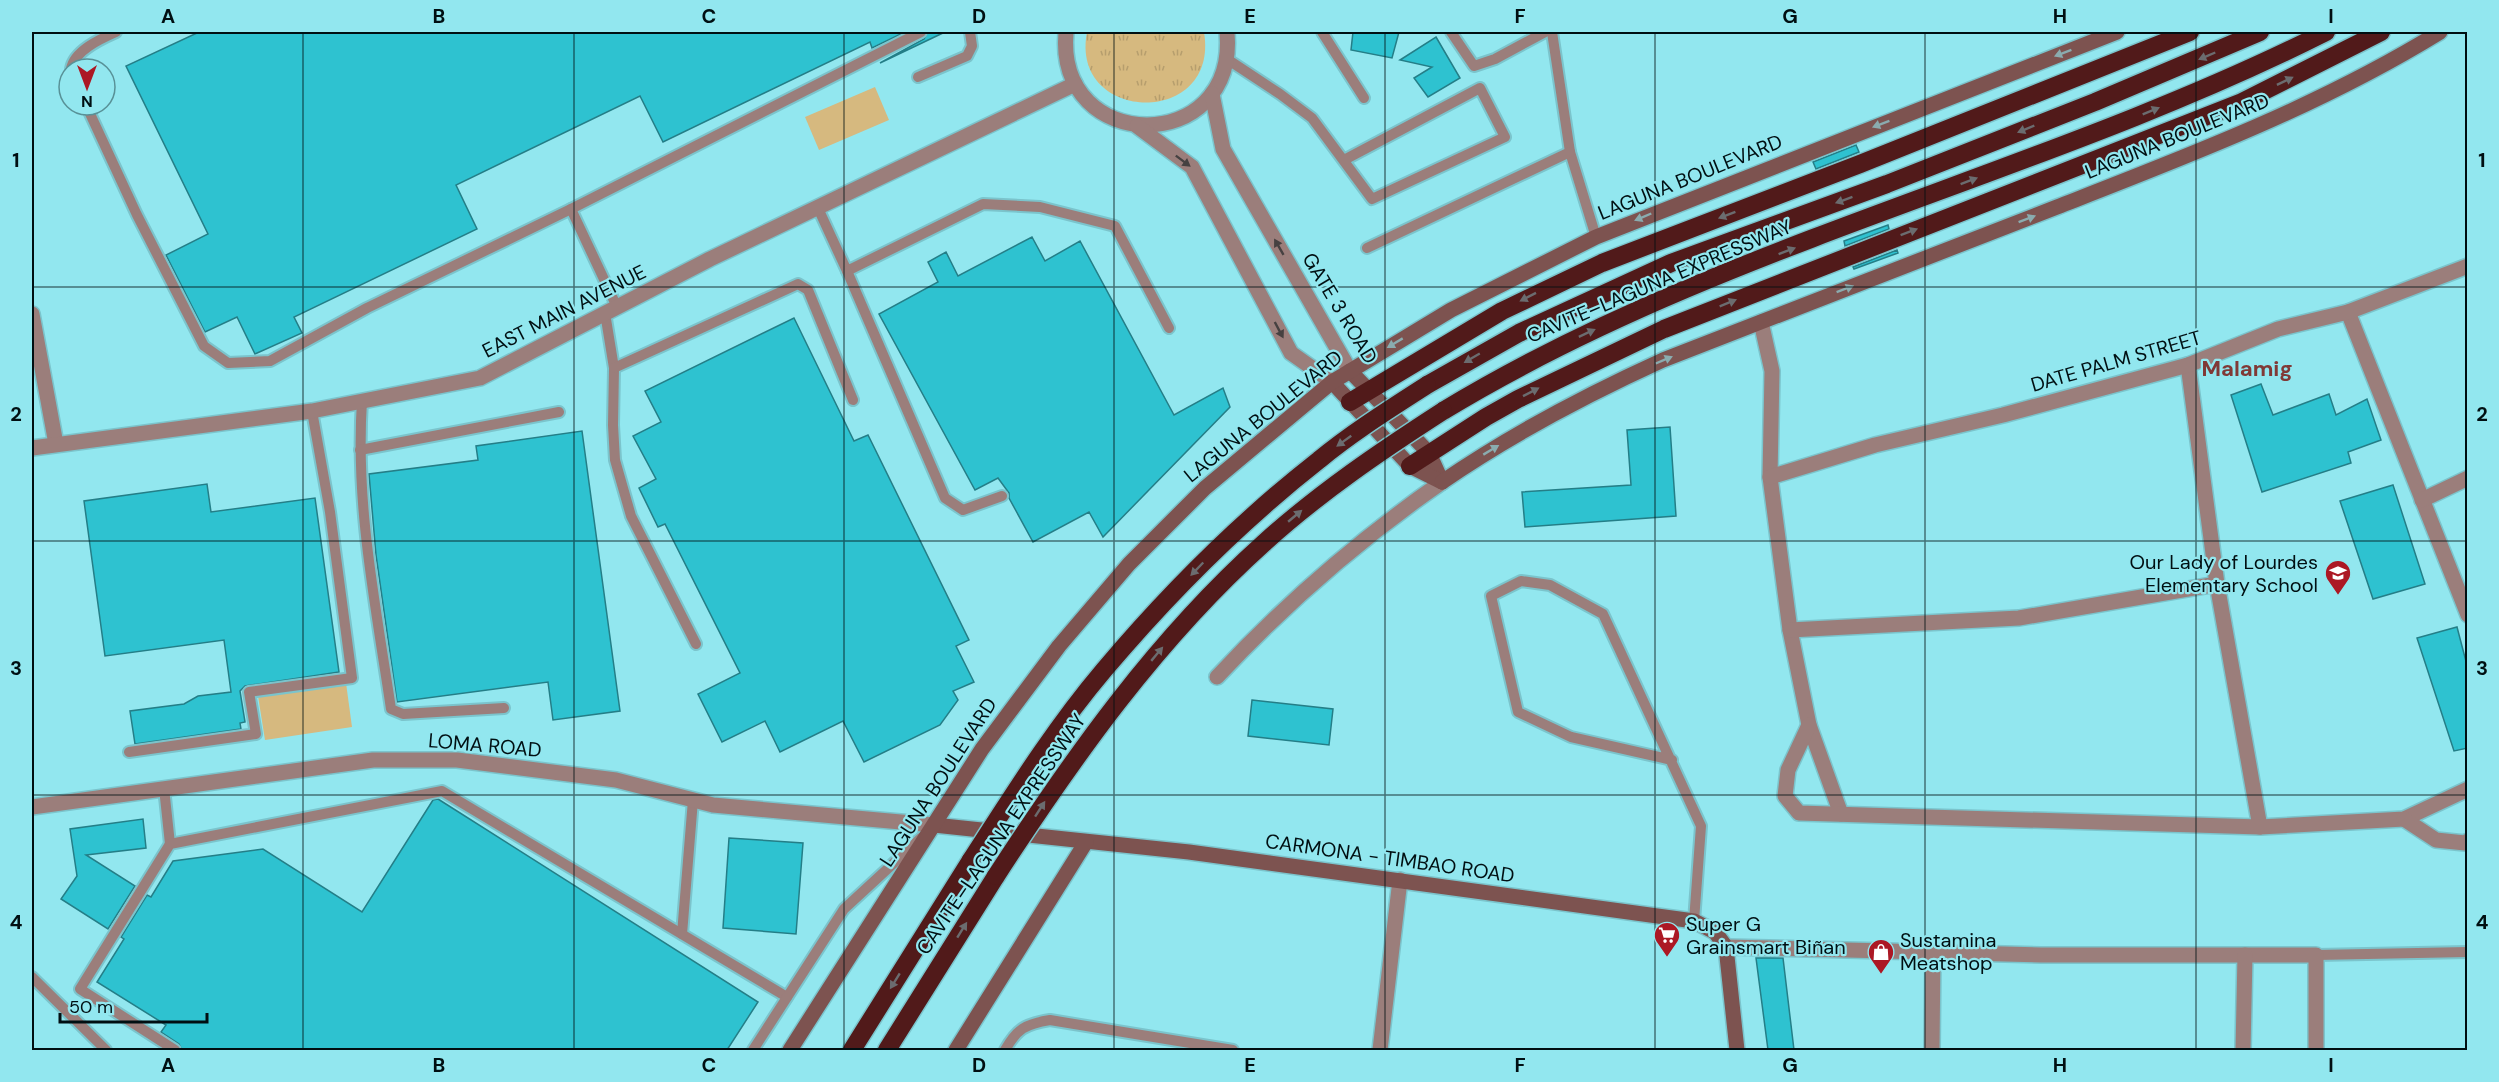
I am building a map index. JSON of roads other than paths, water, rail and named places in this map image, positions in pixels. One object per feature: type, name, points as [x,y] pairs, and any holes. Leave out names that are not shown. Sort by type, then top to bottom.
[{"type":"highway","points":[[1350,402],[1502,311],[1602,263],[1860,164],[2190,32]]},
{"type":"highway","name":"CAVITE–LAGUNA EXPRESSWAY","points":[[852,1050],[1021,783],[1091,686],[1139,630],[1205,560],[1241,525],[1320,459],[1427,385],[1518,333],[1671,264],[1909,175],[2138,84],[2260,32]]},
{"type":"highway","name":"CAVITE–LAGUNA EXPRESSWAY","points":[[886,1050],[1050,793],[1116,703],[1164,645],[1222,584],[1265,542],[1352,472],[1443,411],[1534,359],[1637,311],[1874,217],[2109,128],[2225,80],[2326,32]]},
{"type":"highway","points":[[1410,466],[1518,399],[1664,329],[2240,104],[2381,32]]},
{"type":"main road","name":"LAGUNA BOULEVARD","points":[[790,1050],[1008,711],[1065,639],[1130,564],[1205,488],[1332,382],[1470,300],[1596,237],[2117,32]]},
{"type":"main road","name":"LAGUNA BOULEVARD","points":[[1442,482],[1481,455],[1585,397],[1664,360],[2154,169],[2280,117],[2373,71],[2440,32]]},
{"type":"main road","name":"GATE 3 ROAD","points":[[1350,371],[1429,453],[1442,482]]},
{"type":"main road","points":[[1332,382],[1410,466],[1442,482]]},
{"type":"main road","name":"CARMONA - TIMBAO ROAD","points":[[934,825],[1189,852],[1694,921],[1715,932],[1726,947]]},
{"type":"main road","points":[[956,1050],[1086,842]]},
{"type":"main road","points":[[1726,947],[1737,1050]]},
{"type":"street","points":[[1066,32],[1066,58],[1075,84],[1086,99],[1101,112],[1118,121],[1137,126],[1173,122],[1194,111],[1212,94],[1219,83],[1227,59],[1227,32]]},
{"type":"street","name":"EAST MAIN AVENUE","points":[[32,447],[312,411],[480,378],[817,206],[1075,84]]},
{"type":"street","name":"GATE 3 ROAD","points":[[1212,94],[1222,149],[1350,371]]},
{"type":"street","points":[[1137,126],[1191,167],[1291,353],[1332,382]]},
{"type":"street","name":"DATE PALM STREET","points":[[1770,477],[1875,445],[2002,415],[2188,365],[2278,329],[2348,312],[2468,266]]},
{"type":"street","points":[[2348,312],[2468,615]]},
{"type":"street","points":[[32,314],[56,444]]},
{"type":"street","points":[[1761,322],[1772,371],[1770,477],[1790,630],[1809,725],[1841,814]]},
{"type":"street","points":[[2188,365],[2217,584],[2260,827]]},
{"type":"street","points":[[2422,500],[2468,478]]},
{"type":"street","name":"LAGUNA BOULEVARD","points":[[1216,677],[1265,626],[1360,542],[1442,482]]},
{"type":"street","points":[[1790,630],[2019,618],[2217,584]]},
{"type":"street","points":[[1809,725],[1788,770],[1785,796],[1799,813],[2260,827],[2404,819],[2468,789]]},
{"type":"street","name":"LOMA ROAD","points":[[32,807],[373,760],[457,760],[616,780],[713,805],[934,825]]},
{"type":"street","points":[[2404,819],[2436,840],[2465,843],[2468,841]]},
{"type":"street","points":[[1380,1050],[1400,880]]},
{"type":"street","points":[[1726,947],[2041,955],[2316,956],[2316,1050]]},
{"type":"street","points":[[1932,1050],[1933,952]]},
{"type":"street","points":[[2243,1050],[2245,956]]},
{"type":"lane","points":[[78,57],[98,40],[116,32]]},
{"type":"lane","points":[[92,117],[137,215],[204,346],[228,363],[270,361],[367,308],[571,209],[921,32]]},
{"type":"lane","points":[[918,78],[967,56],[972,46],[970,32]]},
{"type":"lane","points":[[1322,32],[1364,98]]},
{"type":"lane","points":[[1451,32],[1474,66],[1495,59],[1545,32]]},
{"type":"lane","points":[[1552,32],[1570,152],[1596,237]]},
{"type":"lane","points":[[1227,59],[1312,118],[1372,199],[1505,137],[1480,88],[1344,160]]},
{"type":"lane","points":[[1367,248],[1570,152]]},
{"type":"lane","points":[[848,271],[983,204],[1040,207],[1115,226],[1169,328]]},
{"type":"lane","points":[[817,206],[848,271],[945,498],[963,510],[1002,496]]},
{"type":"lane","points":[[571,209],[611,310],[615,460],[631,516],[696,644]]},
{"type":"lane","points":[[614,368],[798,284],[808,290],[853,400]]},
{"type":"lane","points":[[363,401],[360,450],[366,545],[391,709],[403,714],[504,708]]},
{"type":"lane","points":[[129,752],[255,734],[249,692],[352,678],[330,512],[312,411]]},
{"type":"lane","points":[[360,450],[559,412]]},
{"type":"lane","points":[[1672,760],[1571,737],[1518,712],[1491,596],[1521,581],[1550,585],[1603,614],[1672,760],[1701,826],[1694,921]]},
{"type":"lane","points":[[164,788],[170,844],[80,989],[175,1050]]},
{"type":"lane","points":[[170,844],[442,791],[787,997]]},
{"type":"lane","points":[[682,934],[693,800]]},
{"type":"lane","points":[[753,1050],[844,909],[934,825]]},
{"type":"lane","points":[[2316,956],[2468,952]]},
{"type":"lane","points":[[32,977],[106,1050]]},
{"type":"lane","points":[[1005,1050],[1014,1036],[1030,1023],[1050,1020],[1233,1050]]},
{"type":"place","name":"Our Lady of Lourdes Elementary School","points":[[2338,596]]},
{"type":"place","name":"Super G Grainsmart Biñan","points":[[1667,958]]},
{"type":"place","name":"Sustamina Meatshop","points":[[1881,975]]},
{"type":"district","name":"Malamig","points":[[2247,368]]}]
